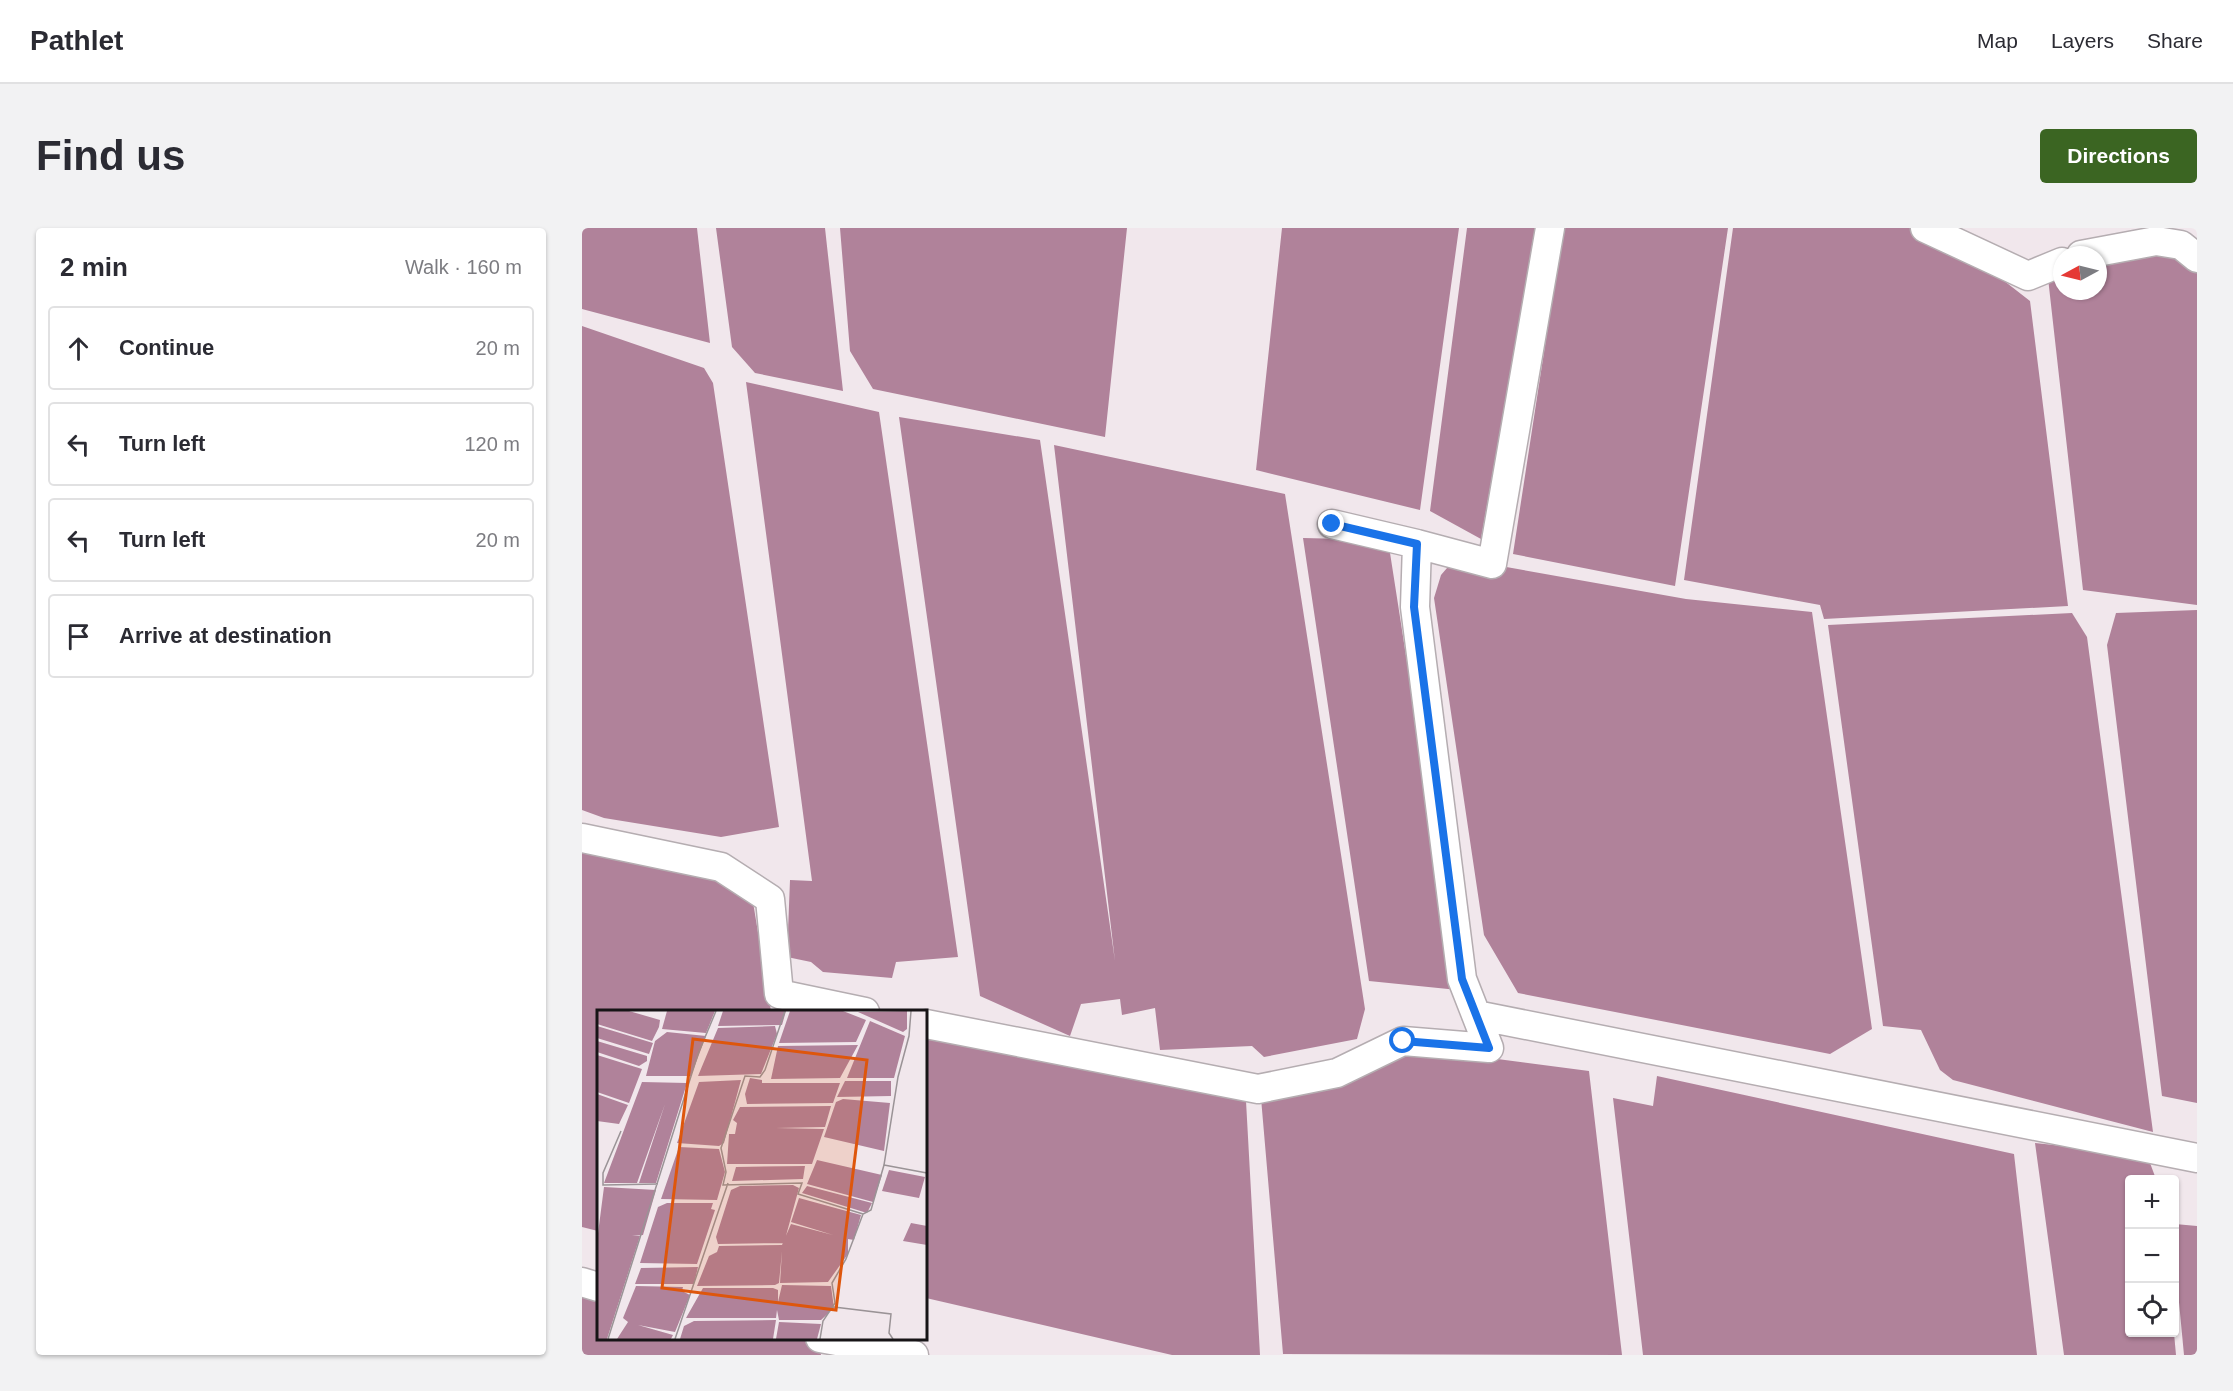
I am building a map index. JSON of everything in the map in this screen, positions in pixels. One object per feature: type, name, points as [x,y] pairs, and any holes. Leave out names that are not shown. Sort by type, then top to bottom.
[{"type":"lane","points":[[1332,524],[1492,564],[1550,228]]},
{"type":"lane","points":[[1925,228],[2028,276],[2053,266]]},
{"type":"lane","points":[[2107,250],[2156,241],[2187,243]]},
{"type":"lane","points":[[927,1024],[1258,1089],[1337,1073],[1403,1041],[1489,1048],[1462,979],[1414,607],[1417,544]]},
{"type":"lane","points":[[582,838],[721,867],[770,899],[779,994],[860,1010]]},
{"type":"lane","points":[[1476,1015],[2197,1158]]},
{"type":"lane","points":[[582,1282],[597,1287]]},
{"type":"lane","points":[[831,1340],[914,1355]]},
{"type":"shaded area","points":[[582,228],[697,228],[710,343],[582,309]]},
{"type":"shaded area","points":[[716,228],[825,228],[843,391],[755,373],[732,347]]},
{"type":"shaded area","points":[[840,228],[1127,228],[1105,437],[873,389],[850,351]]},
{"type":"shaded area","points":[[1282,228],[1459,228],[1420,510],[1256,470]]},
{"type":"shaded area","points":[[1467,228],[1536,228],[1481,539],[1430,511]]},
{"type":"shaded area","points":[[1563,228],[1728,228],[1675,586],[1513,554]]},
{"type":"shaded area","points":[[1733,228],[1923,228],[1994,273],[2030,301],[2068,606],[1824,619],[1820,605],[1684,580]]},
{"type":"shaded area","points":[[2186,242],[2197,257],[2197,605],[2083,590],[2048,278],[2053,276],[2053,300],[2107,300],[2107,255]]},
{"type":"shaded area","points":[[582,326],[704,368],[713,383],[779,827],[721,837],[604,818],[582,810]]},
{"type":"shaded area","points":[[746,382],[879,412],[958,957],[896,962],[892,978],[823,972],[811,962],[787,957],[790,880],[812,881]]},
{"type":"shaded area","points":[[899,417],[1040,440],[1115,961],[1054,445],[1285,494],[1365,1009],[1357,1039],[1264,1057],[1252,1046],[1160,1050],[1155,1008],[1122,1015],[1120,999],[1081,1004],[1070,1036],[980,996]]},
{"type":"shaded area","points":[[1303,538],[1388,540],[1458,990],[1369,981]]},
{"type":"shaded area","points":[[1453,561],[1484,563],[1686,599],[1812,612],[1872,1029],[1830,1054],[1518,993],[1484,935],[1434,598],[1441,575]]},
{"type":"shaded area","points":[[2197,610],[2197,1103],[2162,1096],[2107,645],[2116,613]]},
{"type":"shaded area","points":[[2072,613],[2087,637],[2153,1132],[1953,1080],[1940,1070],[1921,1030],[1883,1026],[1828,625]]},
{"type":"shaded area","points":[[582,837],[751,890],[771,1010],[597,1010],[597,1231],[582,1227]]},
{"type":"shaded area","points":[[927,1030],[1246,1101],[1260,1355],[1172,1355],[927,1298]]},
{"type":"shaded area","points":[[1406,1047],[1589,1071],[1622,1355],[1283,1354],[1261,1098]]},
{"type":"shaded area","points":[[1657,1076],[2014,1154],[2037,1355],[1643,1355],[1613,1098],[1653,1106]]},
{"type":"shaded area","points":[[2035,1143],[2147,1155],[2154,1175],[2125,1175],[2125,1337],[2174,1337],[2176,1355],[2064,1355]]},
{"type":"shaded area","points":[[2179,1224],[2197,1226],[2197,1355],[2184,1355],[2179,1302]]},
{"type":"shaded area","points":[[582,1280],[597,1284],[597,1340],[818,1340],[821,1355],[582,1355]]},
{"type":"route","points":[[1332,524],[1417,544],[1414,607],[1462,979],[1489,1048],[1403,1041]]}]
